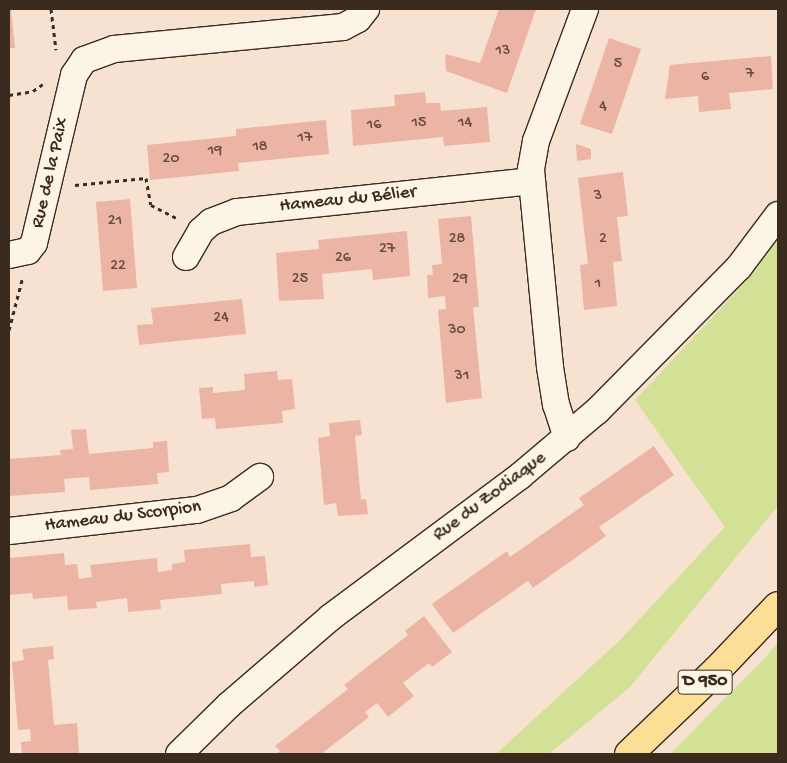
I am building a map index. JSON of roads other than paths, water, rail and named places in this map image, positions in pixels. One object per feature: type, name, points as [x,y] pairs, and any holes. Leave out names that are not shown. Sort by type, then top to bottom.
[{"type":"highway","name":"D 950","points":[[629,754],[717,670],[778,606]]},
{"type":"street","name":"Rue de la Paix","points":[[15,254],[34,243],[48,186],[62,76],[84,60],[102,51],[343,27],[358,19],[366,9]]},
{"type":"street","points":[[567,438],[556,405],[550,367],[531,181],[536,141],[585,9]]},
{"type":"street","name":"Hameau du Bélier","points":[[186,257],[201,231],[222,216],[251,210],[531,181]]},
{"type":"street","name":"Rue du Zodiaque","points":[[179,754],[229,706],[331,617],[520,476],[567,438],[669,342],[739,267],[778,215]]},
{"type":"street","name":"Hameau du Scorpion","points":[[9,531],[197,510],[231,498],[260,477]]}]
